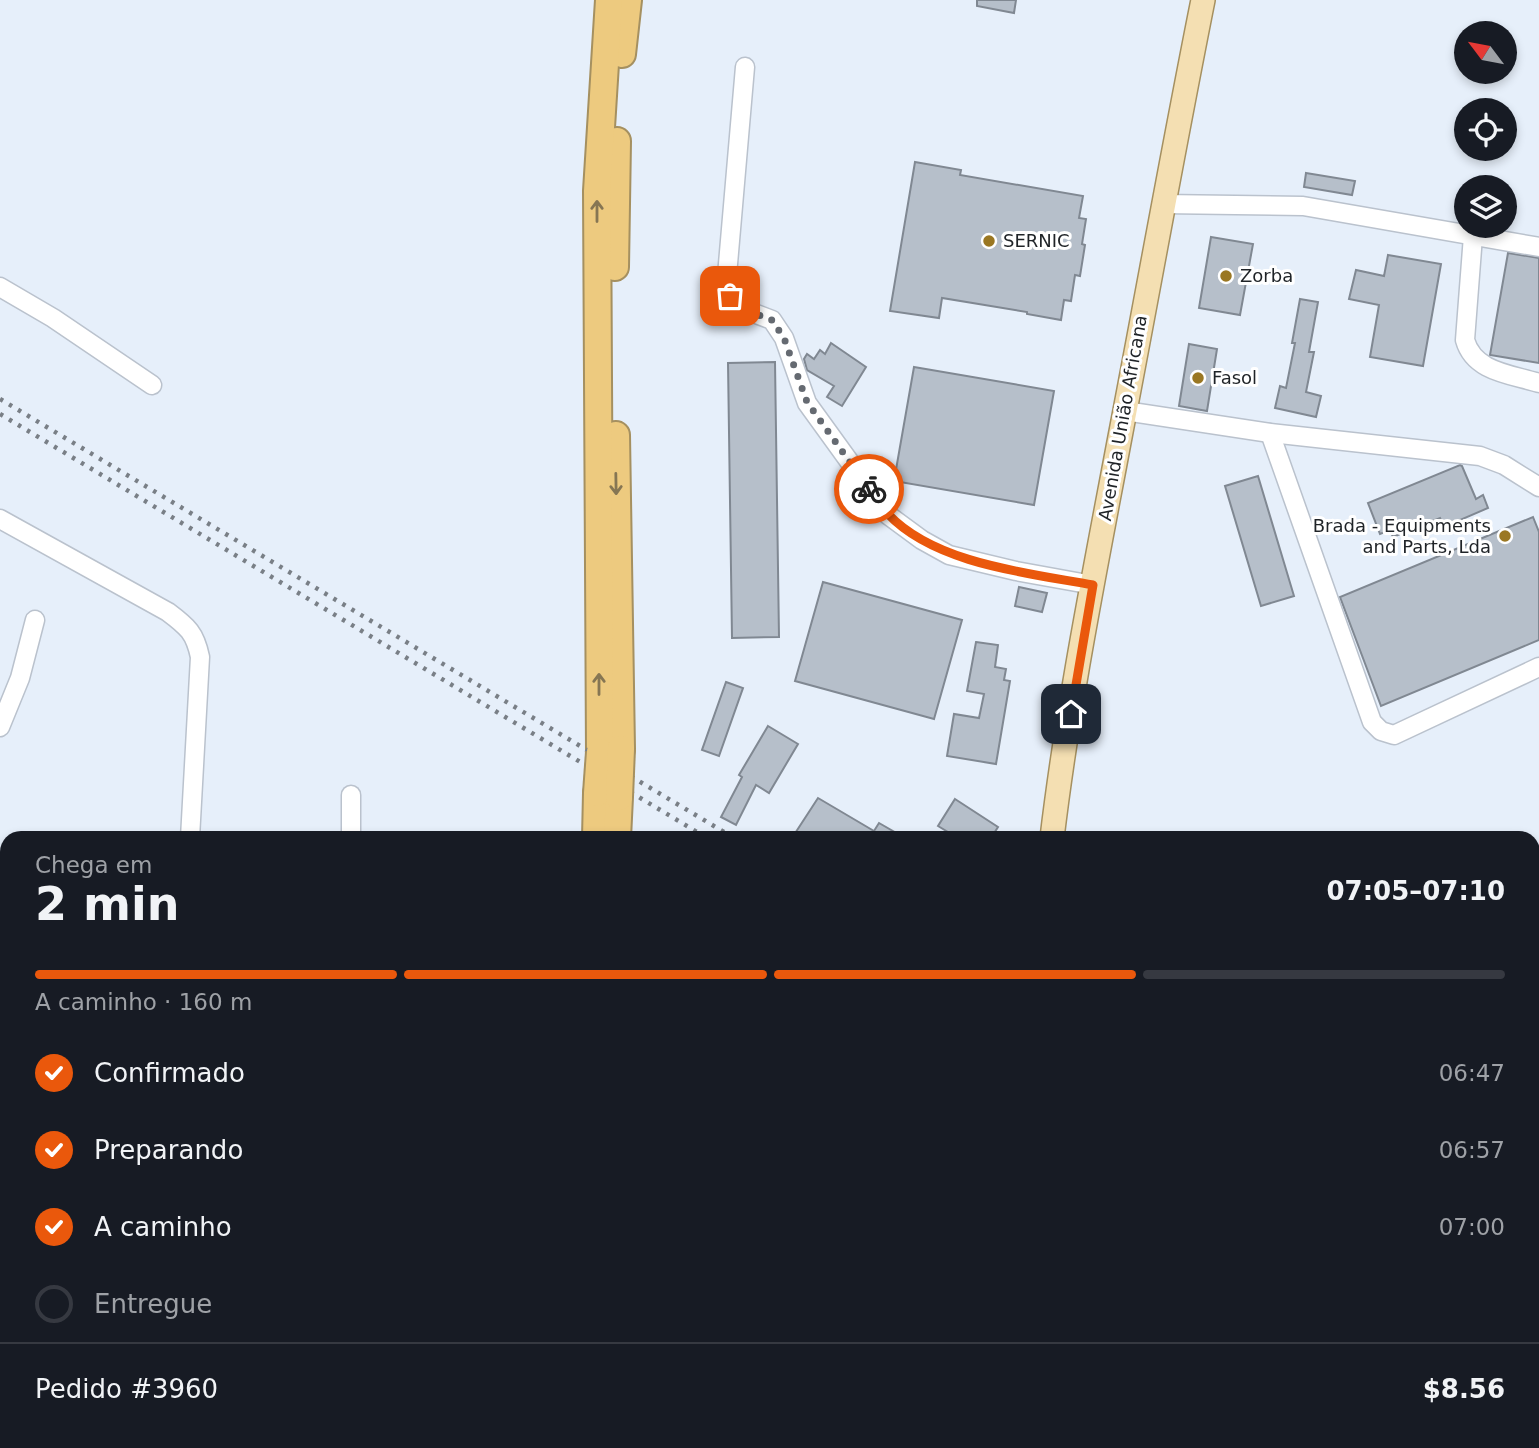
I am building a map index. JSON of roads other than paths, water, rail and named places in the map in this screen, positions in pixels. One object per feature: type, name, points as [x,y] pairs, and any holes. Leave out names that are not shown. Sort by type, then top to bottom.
[{"type":"highway","points":[[609,0],[597,191],[610,750]]},
{"type":"highway","points":[[604,831],[610,750],[616,162],[622,41],[628,0]]},
{"type":"main road","name":"Avenida União Africana","points":[[1053,831],[1093,585],[1162,204],[1203,0]]},
{"type":"street","points":[[746,67],[726,287],[735,306],[772,320],[784,338],[807,402],[888,515],[922,540],[949,555],[1093,585]]},
{"type":"street","points":[[1162,204],[1303,206],[1454,233]]},
{"type":"street","points":[[1473,238],[1465,340],[1468,351],[1485,367],[1539,383]]},
{"type":"street","points":[[1485,238],[1539,247]]},
{"type":"street","points":[[0,287],[53,318],[152,385]]},
{"type":"street","points":[[1125,411],[1270,433],[1480,456],[1504,465],[1539,487]]},
{"type":"street","points":[[1270,433],[1372,722],[1381,731],[1394,735],[1539,667]]},
{"type":"street","points":[[0,519],[168,612],[185,624],[196,639],[200,657],[190,831]]},
{"type":"street","points":[[0,727],[20,678],[35,620]]},
{"type":"street","points":[[351,795],[351,831]]},
{"type":"railway","points":[[0,399],[722,831]]},
{"type":"railway","points":[[0,414],[695,831]]},
{"type":"place","name":"SERNIC","points":[[989,241]]},
{"type":"place","name":"Zorba","points":[[1226,276]]},
{"type":"place","name":"Fasol","points":[[1198,378]]},
{"type":"place","name":"Brada - Equipments and Parts, Lda","points":[[1505,536]]}]
